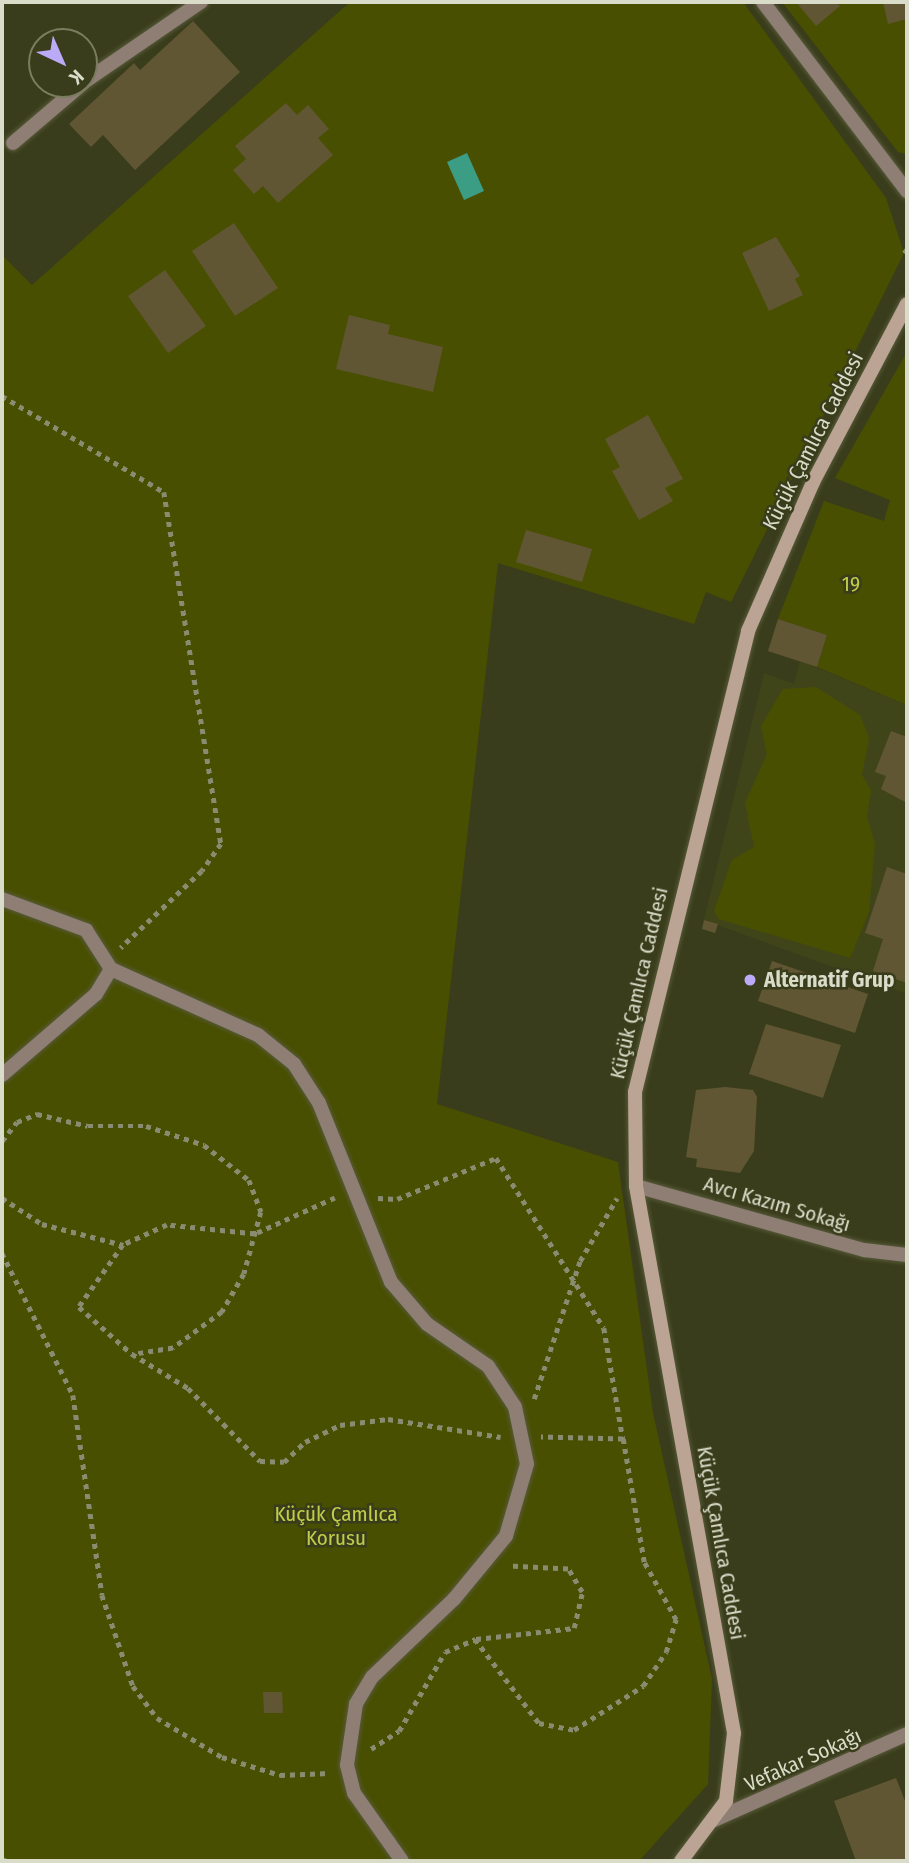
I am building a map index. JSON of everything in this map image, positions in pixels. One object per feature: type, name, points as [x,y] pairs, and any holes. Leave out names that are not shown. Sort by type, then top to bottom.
[{"type":"main road","name":"Küçük Çamlıca Caddesi","points":[[681,1861],[726,1801],[734,1733],[636,1186],[640,1060],[748,631],[813,482],[907,304]]},
{"type":"street","points":[[98,73],[201,2]]},
{"type":"street","points":[[762,2],[907,191]]},
{"type":"street","points":[[13,143],[66,98]]},
{"type":"street","points":[[2,899],[77,925],[111,964],[258,1035],[294,1064],[319,1103],[378,1257],[405,1303],[488,1366],[515,1407],[527,1464],[506,1536],[484,1566],[372,1677],[356,1704],[347,1765],[354,1793],[402,1861]]},
{"type":"street","points":[[2,1075],[96,994],[111,964]]},
{"type":"street","name":"Avcı Kazım Sokağı","points":[[636,1186],[864,1250],[907,1255]]},
{"type":"street","name":"Vefakar Sokağı","points":[[714,1820],[907,1734]]},
{"type":"path","points":[[2,396],[164,492],[221,844],[202,871],[111,964]]},
{"type":"path","points":[[2,1139],[37,1114],[176,1134],[235,1164],[249,1180],[261,1212],[244,1274],[222,1312],[173,1348],[132,1354]]},
{"type":"path","points":[[475,1639],[539,1723],[574,1730],[643,1686],[676,1620],[644,1562],[623,1439],[604,1328],[496,1158],[397,1199],[338,1196],[255,1234],[166,1225],[124,1245],[79,1307],[132,1354],[188,1388],[260,1461],[285,1462],[305,1442],[340,1425],[388,1419],[482,1437],[623,1439]]},
{"type":"path","points":[[523,1437],[572,1281],[602,1214],[636,1186]]},
{"type":"path","points":[[2,1198],[42,1224],[124,1245]]},
{"type":"path","points":[[2,1253],[73,1395],[102,1595],[133,1686],[157,1718],[222,1757],[280,1775],[329,1774],[399,1731],[444,1652],[475,1639],[574,1628],[582,1592],[568,1569],[484,1566]]},
{"type":"shaded area","name":"Alternatif Grup","points":[[800,661],[907,705],[907,994],[704,920],[764,673],[794,684]]},
{"type":"green space","name":"Küçük Çamlıca Korusu","points":[[350,2],[743,2],[886,198],[904,253],[731,602],[706,592],[694,624],[498,563],[437,1104],[618,1162],[653,1413],[712,1679],[708,1784],[639,1861],[2,1861],[2,255],[32,285]]},
{"type":"green space","points":[[782,2],[907,2],[907,154],[898,152]]},
{"type":"green space","name":"19","points":[[907,352],[907,705],[817,667],[827,635],[778,619],[824,501],[884,521],[890,500],[835,478]]},
{"type":"green space","name":"Alternatif Grup","points":[[816,687],[860,715],[869,738],[862,775],[871,790],[867,817],[875,844],[869,912],[850,958],[719,919],[714,911],[732,860],[754,847],[745,803],[767,754],[761,726],[783,689]]},
{"type":"water","points":[[467,153],[484,191],[464,200],[447,162]]},
{"type":"building","points":[[796,2],[836,2],[840,6],[816,26]]},
{"type":"building","points":[[883,2],[907,2],[907,19],[888,24]]},
{"type":"building","points":[[193,21],[240,72],[135,170],[103,135],[91,147],[69,124],[134,63],[140,70]]},
{"type":"building","points":[[286,103],[297,115],[308,105],[329,129],[318,138],[333,155],[278,203],[263,186],[254,194],[233,170],[246,159],[235,146]]},
{"type":"building","points":[[234,223],[278,288],[235,316],[192,251]]},
{"type":"building","points":[[776,237],[800,276],[795,279],[803,295],[769,311],[742,253]]},
{"type":"building","points":[[165,270],[206,326],[168,353],[128,296]]},
{"type":"building","points":[[349,315],[390,325],[388,334],[443,347],[433,392],[336,369]]},
{"type":"building","points":[[648,415],[683,479],[665,488],[673,501],[639,520],[612,471],[620,467],[605,439]]},
{"type":"building","points":[[526,530],[592,549],[582,582],[516,562]]},
{"type":"building","points":[[778,619],[827,635],[817,667],[768,651]]},
{"type":"building","points":[[891,731],[907,737],[907,803],[881,789],[886,776],[875,772]]},
{"type":"building","points":[[887,867],[907,874],[907,983],[873,971],[883,939],[865,933]]},
{"type":"building","points":[[704,920],[718,924],[715,933],[702,929]]},
{"type":"building","points":[[772,961],[868,994],[855,1033],[758,1001]]},
{"type":"building","points":[[766,1024],[841,1045],[823,1098],[749,1074]]},
{"type":"building","points":[[725,1087],[753,1090],[757,1097],[754,1151],[740,1173],[696,1167],[697,1159],[686,1157],[696,1090]]},
{"type":"building","points":[[263,1692],[282,1692],[283,1713],[264,1713]]},
{"type":"building","points":[[896,1778],[907,1806],[907,1861],[856,1861],[834,1801]]},
{"type":"place","name":"Alternatif Grup","points":[[750,980]]}]
